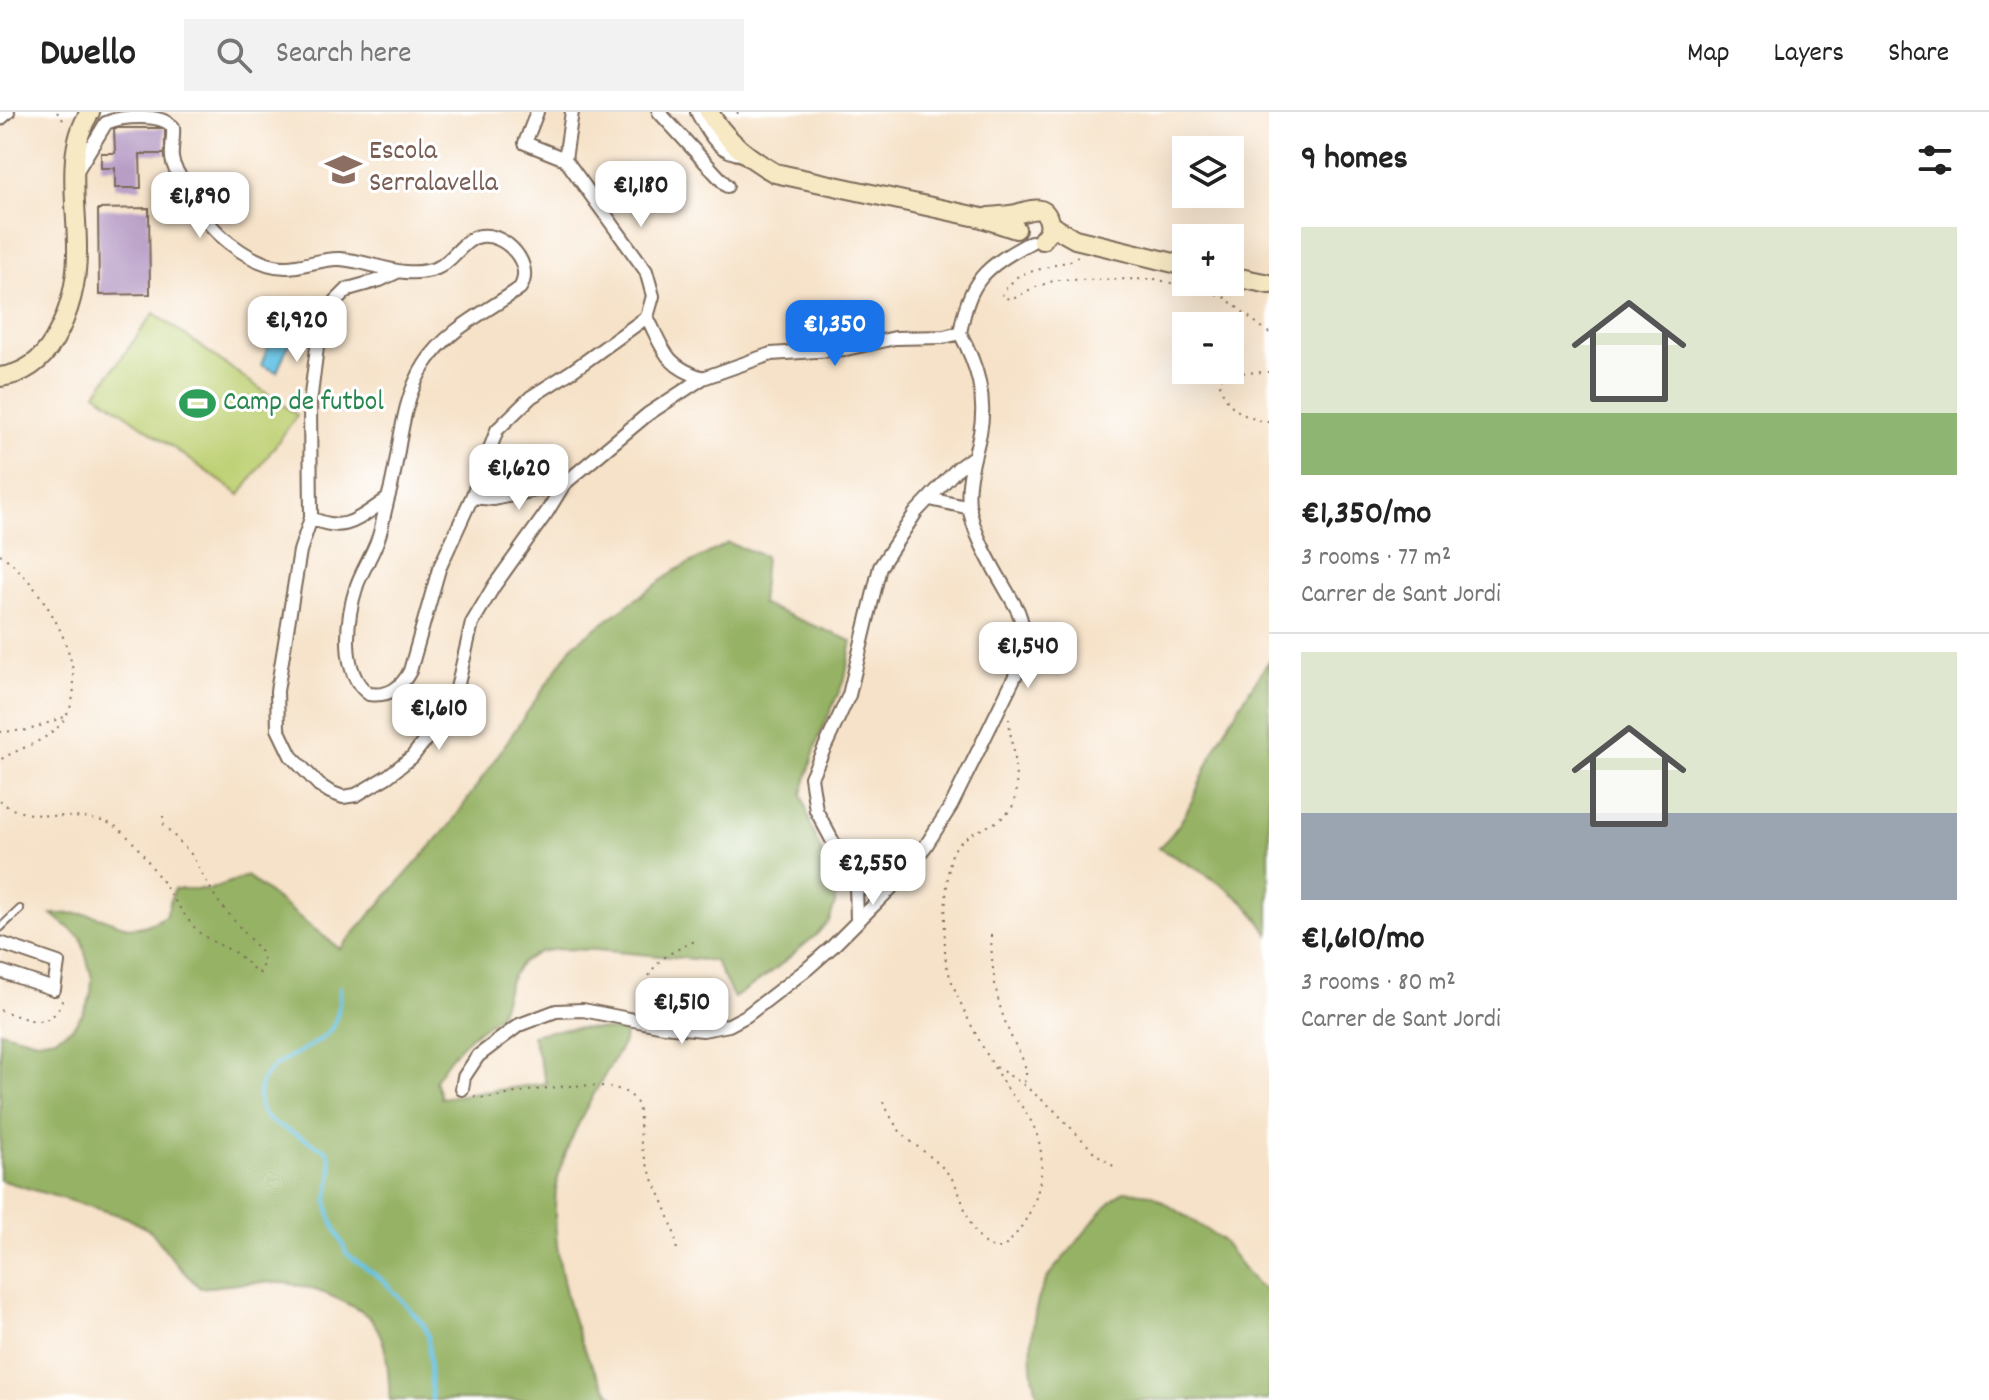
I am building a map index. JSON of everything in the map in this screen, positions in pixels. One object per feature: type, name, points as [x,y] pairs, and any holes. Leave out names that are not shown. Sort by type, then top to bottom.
[{"type":"street","points":[[0,119],[8,112]]},
{"type":"street","points":[[0,377],[19,373],[36,362],[50,347],[68,313],[76,273],[76,172],[81,130],[90,112]]},
{"type":"street","points":[[76,172],[106,123],[114,119],[158,119],[173,127],[172,159],[203,216],[215,230],[248,255],[266,263],[285,267],[340,259],[412,273],[437,268],[475,237],[484,236],[493,237],[520,256],[525,281],[520,288],[455,332],[425,365],[408,402],[380,533],[356,588],[350,628],[353,677],[362,690],[375,695],[390,693],[398,688],[410,671],[439,569],[502,423],[531,397],[647,317],[653,296],[646,271],[565,159],[525,143],[537,112]]},
{"type":"street","points":[[565,159],[572,112]]},
{"type":"street","points":[[659,112],[727,186]]},
{"type":"street","points":[[697,112],[718,145],[734,154],[747,155]]},
{"type":"street","points":[[709,112],[723,132],[747,155],[775,173],[1172,263]]},
{"type":"street","points":[[462,1089],[473,1060],[505,1035],[537,1017],[556,1011],[583,1010],[703,1030],[737,1022],[807,969],[891,888],[940,826],[975,760],[1022,657],[1022,622],[978,533],[970,508],[972,458],[980,434],[983,404],[978,374],[960,333],[974,286],[984,272],[1005,258],[1016,242],[1030,230]]},
{"type":"street","points":[[397,272],[348,289],[336,301],[323,325],[310,403],[311,518],[300,551],[277,691],[278,729],[291,756],[307,775],[330,792],[350,796],[368,789],[412,757],[457,688],[468,638],[479,608],[564,484],[648,414],[703,378],[771,354],[846,349],[895,338],[944,337],[960,333]]},
{"type":"street","points":[[1244,279],[1269,284]]},
{"type":"street","points":[[647,317],[673,365],[683,372],[703,378]]},
{"type":"street","points":[[857,920],[856,885],[816,810],[811,777],[849,695],[880,567],[916,512],[958,468],[972,458]]},
{"type":"street","points":[[472,497],[494,499],[564,484]]},
{"type":"street","points":[[930,499],[970,508]]},
{"type":"street","points":[[311,518],[329,526],[339,526],[386,500]]},
{"type":"street","points":[[856,885],[869,889],[891,888]]},
{"type":"street","points":[[0,943],[58,963],[54,989],[0,971]]},
{"type":"lane","points":[[0,928],[20,909]]},
{"type":"path","points":[[737,112],[741,117]]},
{"type":"path","points":[[1080,240],[1082,253],[1073,260],[1019,275],[1002,292],[1003,298],[1013,299],[1056,280],[1155,279],[1223,296],[1269,333]]},
{"type":"path","points":[[1269,372],[1228,373],[1223,375],[1220,386],[1227,400],[1242,415],[1269,422]]},
{"type":"path","points":[[0,554],[31,584],[53,615],[74,673],[72,703],[67,716],[51,734],[0,760]]},
{"type":"path","points":[[0,732],[29,730],[67,716]]},
{"type":"path","points":[[883,1102],[900,1130],[943,1166],[951,1177],[978,1237],[994,1248],[1003,1248],[1020,1230],[1032,1206],[1043,1165],[1035,1127],[995,1066],[954,985],[946,961],[945,944],[949,870],[954,851],[967,836],[1006,815],[1015,799],[1009,717]]},
{"type":"path","points":[[0,800],[6,807],[18,812],[83,817],[115,826],[147,861],[196,929],[260,973],[264,960],[260,951],[217,900],[191,854],[164,825],[163,816]]},
{"type":"path","points":[[991,935],[995,994],[1027,1070],[1025,1081],[1020,1082]]},
{"type":"path","points":[[640,1021],[646,984],[657,961],[697,940]]},
{"type":"path","points":[[0,1010],[40,1022],[50,1020],[57,1014],[63,997],[54,989]]},
{"type":"path","points":[[995,1066],[1020,1082],[1063,1119],[1095,1153],[1116,1168]]},
{"type":"path","points":[[462,1089],[481,1098],[558,1087],[614,1087],[631,1096],[638,1105],[642,1149],[671,1221],[677,1253]]},
{"type":"green space","name":"Camp de futbol","points":[[154,313],[297,415],[240,495],[96,393]]},
{"type":"green space","points":[[728,543],[765,556],[761,604],[852,641],[845,678],[818,739],[802,794],[812,829],[835,886],[835,904],[829,921],[773,971],[734,998],[715,961],[595,950],[539,952],[521,963],[510,980],[499,1016],[463,1044],[435,1080],[441,1098],[546,1083],[532,1035],[578,1028],[625,1032],[624,1042],[571,1139],[559,1174],[555,1198],[559,1260],[575,1326],[601,1381],[617,1400],[390,1400],[383,1341],[374,1323],[356,1308],[324,1293],[289,1284],[257,1282],[200,1288],[151,1231],[125,1217],[0,1180],[0,1031],[37,1041],[55,1038],[72,1028],[91,996],[92,978],[81,938],[52,914],[87,914],[135,928],[166,916],[174,889],[211,889],[247,876],[340,949],[450,825],[574,644],[676,570]]},
{"type":"green space","points":[[1269,661],[1269,936],[1260,921],[1235,895],[1158,848],[1170,837],[1187,811],[1219,741]]},
{"type":"green space","points":[[1124,1191],[1151,1194],[1221,1239],[1257,1285],[1269,1291],[1269,1400],[1040,1400],[1033,1372],[1032,1339],[1041,1292],[1058,1264],[1105,1208]]},
{"type":"water","points":[[274,332],[291,338],[277,372],[261,365]]},
{"type":"building","points":[[114,128],[165,128],[165,154],[140,154],[141,188],[115,188],[115,168],[101,168],[101,153],[115,153]]},
{"type":"building","points":[[149,208],[150,294],[99,295],[98,209]]},
{"type":"waterway","points":[[340,987],[334,1024],[316,1043],[268,1072],[262,1082],[260,1105],[263,1114],[272,1122],[326,1150],[332,1173],[327,1201],[331,1219],[347,1254],[384,1281],[424,1325],[428,1336],[432,1400]]},
{"type":"place","name":"Escola Serralavella","points":[[343,169]]},
{"type":"place","name":"Camp de futbol","points":[[197,404]]}]
